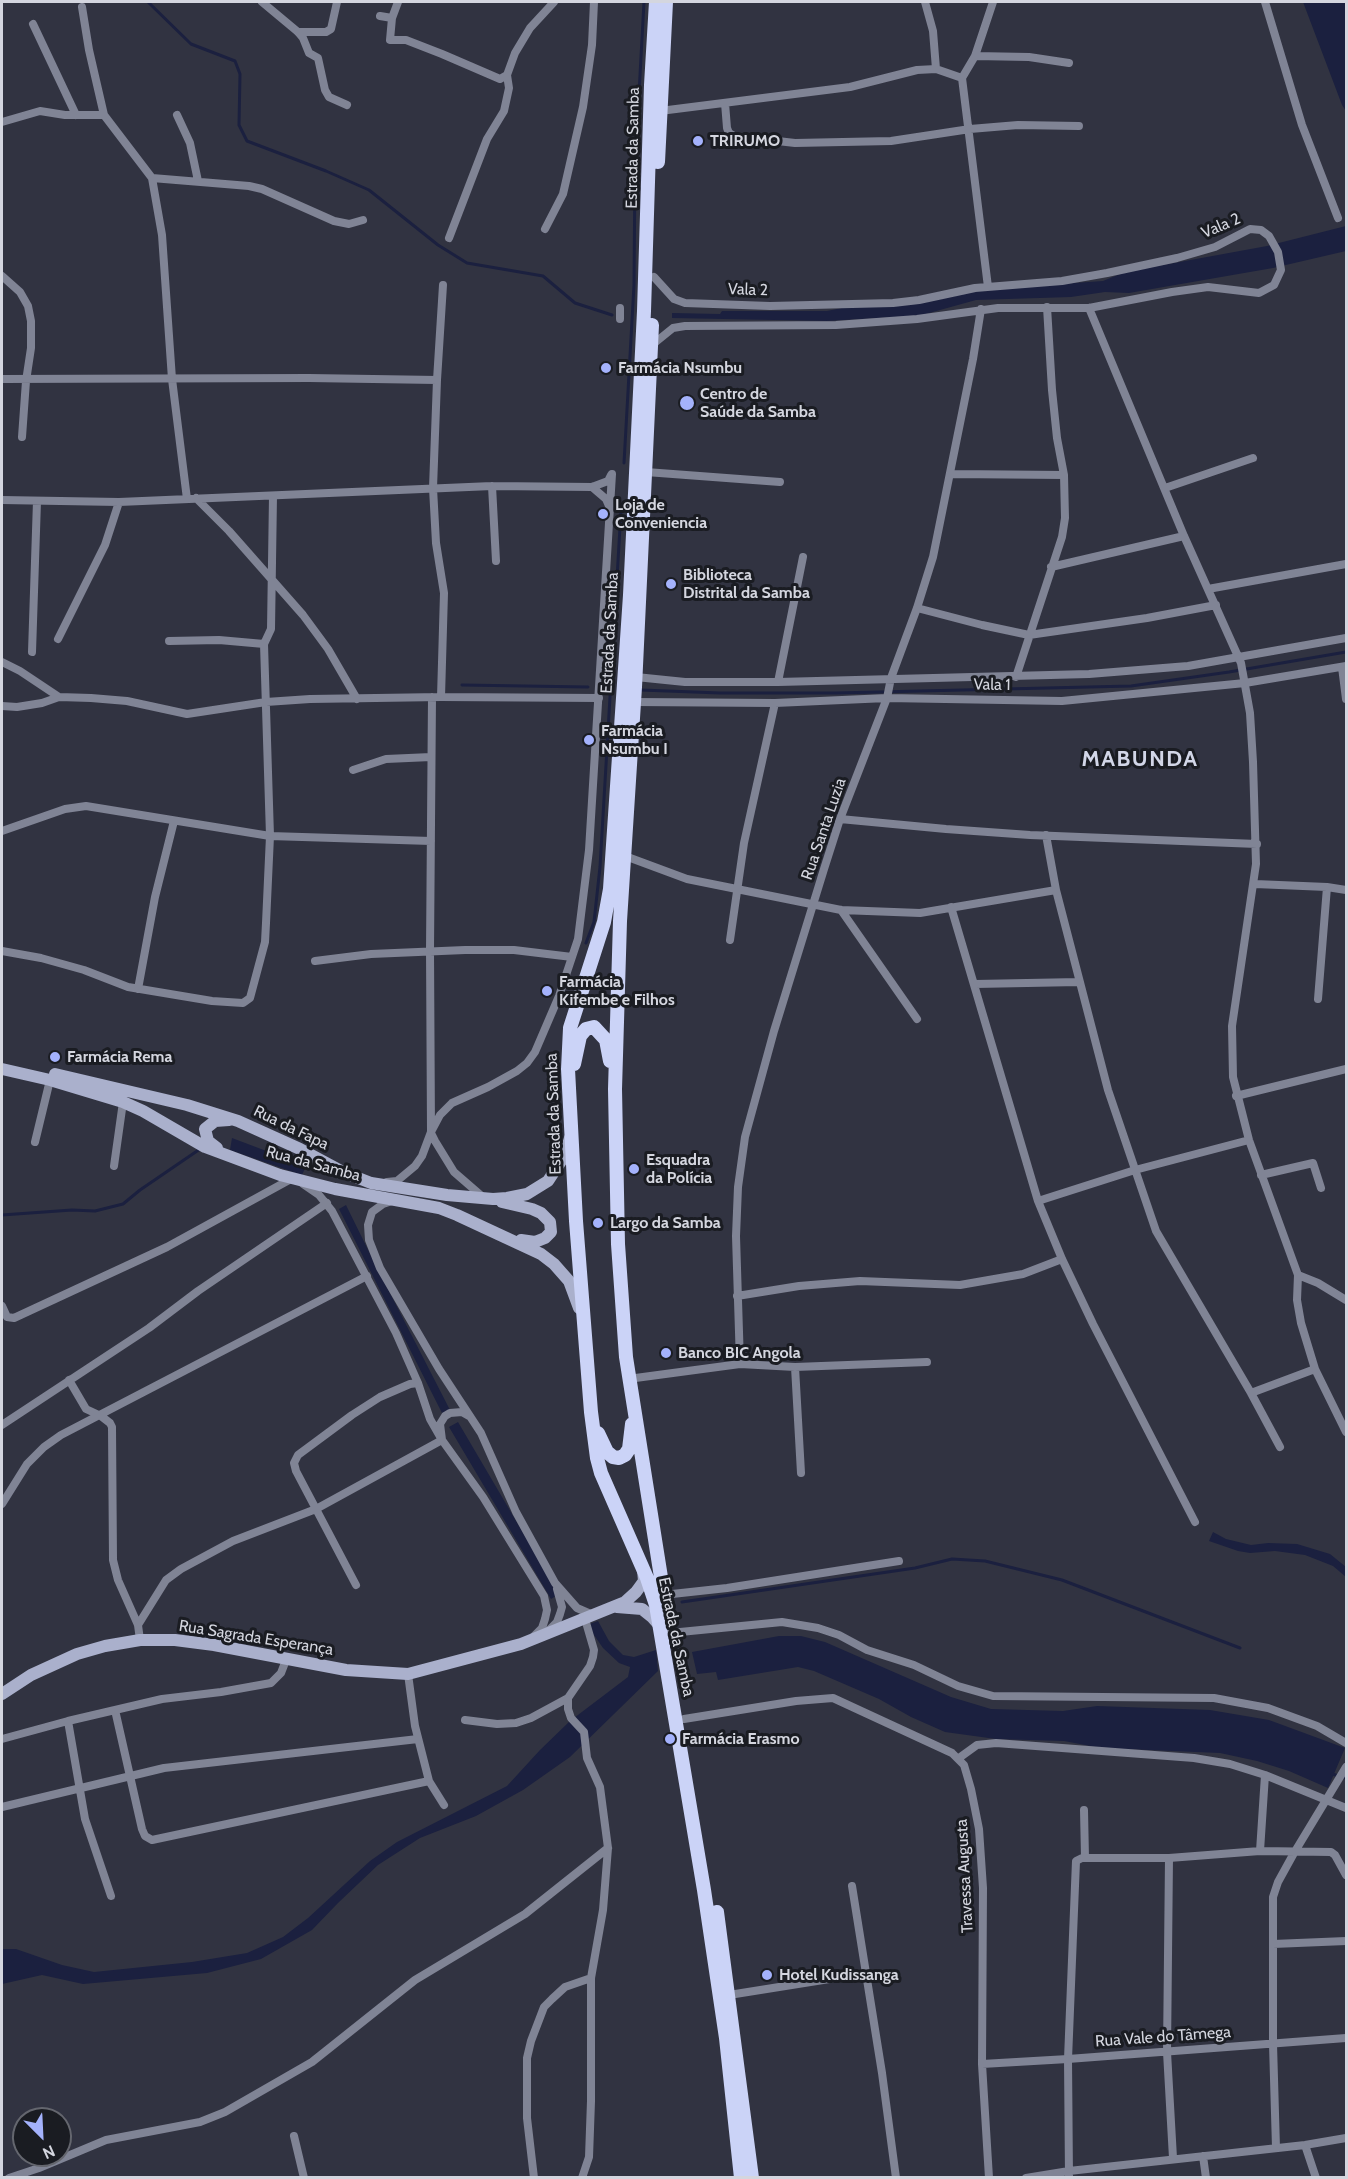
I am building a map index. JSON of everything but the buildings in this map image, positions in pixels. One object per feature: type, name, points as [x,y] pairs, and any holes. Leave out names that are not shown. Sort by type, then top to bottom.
[{"type":"main road","name":"Estrada da Samba","points":[[656,2],[630,595],[611,868],[604,922],[570,1028],[567,1048],[568,1090],[591,1412],[597,1458],[601,1473],[643,1568],[656,1605],[666,1637],[684,1719],[729,1995],[752,2178]]},
{"type":"main road","name":"Estrada da Samba","points":[[666,2],[636,677],[620,921],[615,1089],[618,1244],[628,1379],[645,1466],[663,1595],[666,1637]]},
{"type":"main road","points":[[568,1090],[580,1036],[586,1029],[594,1027],[606,1040],[615,1089]]},
{"type":"main road","name":"Rua da Fapa","points":[[2,1061],[187,1105],[250,1126],[343,1172],[382,1185],[403,1189],[484,1198],[518,1197],[541,1187],[548,1180],[560,1164],[571,1134]]},
{"type":"main road","name":"Rua da Samba","points":[[2,1069],[50,1080],[123,1102],[143,1111],[193,1142],[286,1177],[335,1189],[439,1208],[486,1228],[541,1254],[561,1271],[576,1295],[584,1323]]},
{"type":"main road","points":[[240,1159],[212,1146],[208,1141],[205,1128],[221,1120],[250,1126]]},
{"type":"main road","points":[[484,1198],[532,1209],[550,1222],[551,1232],[545,1238],[535,1242],[486,1228]]},
{"type":"main road","points":[[591,1412],[607,1452],[619,1458],[629,1449],[632,1435],[632,1404]]},
{"type":"main road","name":"Rua Sagrada Esperança","points":[[2,1694],[31,1675],[77,1654],[140,1640],[214,1645],[346,1670],[408,1674],[521,1644],[625,1602],[644,1581],[643,1568]]},
{"type":"main road","points":[[613,1607],[642,1609],[652,1617],[666,1637]]},
{"type":"main road","name":"Estrada da Samba","points":[[673,1672],[726,2038],[741,2178]]},
{"type":"street","points":[[262,2],[298,32],[309,53],[318,58],[329,98],[347,105]]},
{"type":"street","points":[[298,32],[326,32],[331,29],[337,2]]},
{"type":"street","points":[[398,2],[392,18],[390,40],[406,40],[497,79],[507,75]]},
{"type":"street","points":[[449,238],[487,139],[504,111],[509,88],[507,75],[515,53],[530,28],[554,2]]},
{"type":"street","points":[[545,229],[563,194],[584,107],[592,45],[594,2]]},
{"type":"street","points":[[925,2],[933,31],[936,69]]},
{"type":"street","points":[[988,287],[962,78],[975,56],[993,2]]},
{"type":"street","points":[[1265,2],[1302,125],[1338,218]]},
{"type":"street","points":[[82,7],[104,115],[152,178],[162,236],[172,379],[191,499],[229,531],[303,615],[328,649],[357,699]]},
{"type":"street","points":[[380,16],[392,18]]},
{"type":"street","points":[[33,24],[76,115]]},
{"type":"street","points":[[975,56],[1029,57],[1069,63]]},
{"type":"street","points":[[660,111],[850,87],[917,70],[936,69],[962,78]]},
{"type":"street","points":[[725,103],[729,133],[734,136],[769,141],[825,144],[891,141],[969,129],[1018,125],[1079,126]]},
{"type":"street","points":[[2,122],[40,111],[104,115]]},
{"type":"street","points":[[177,115],[190,143],[198,181]]},
{"type":"street","points":[[152,178],[228,183],[262,189],[334,221],[349,224],[363,220]]},
{"type":"street","name":"Vala 2","points":[[652,345],[673,328],[685,326],[836,325],[917,319],[981,309],[1089,308],[1172,292],[1208,288],[1259,293],[1274,285],[1281,270],[1278,252],[1269,236],[1261,230],[1250,229],[1215,247],[1177,258],[1062,281],[975,288],[920,300],[893,303],[770,306],[685,303],[674,299],[654,277]]},
{"type":"street","points":[[2,276],[20,292],[28,306],[31,321],[31,348],[22,437]]},
{"type":"street","points":[[361,1178],[384,1182],[396,1181],[407,1174],[422,1156],[431,1132],[431,757],[444,593],[436,543],[434,488],[443,285]]},
{"type":"street","points":[[1016,677],[1062,537],[1065,518],[1064,476],[1053,399],[1047,307]]},
{"type":"street","points":[[620,308],[620,319]]},
{"type":"street","points":[[1089,308],[1184,536],[1240,660],[1245,680],[1254,762],[1257,844],[1255,884],[1232,1026],[1231,1057],[1236,1096],[1261,1175],[1298,1275],[1301,1323],[1315,1370],[1347,1432]]},
{"type":"street","name":"Rua Santa Luzia","points":[[740,1364],[737,1296],[738,1187],[745,1137],[774,1031],[840,819],[887,696],[933,557],[951,474],[981,309]]},
{"type":"street","points":[[2,379],[26,381],[309,378],[437,380]]},
{"type":"street","points":[[1165,488],[1253,458]]},
{"type":"street","points":[[646,472],[780,482]]},
{"type":"street","name":"Estrada da Samba","points":[[431,1132],[440,1115],[452,1102],[488,1087],[527,1063],[535,1052],[560,996],[578,939],[586,885],[612,474],[608,481],[592,487]]},
{"type":"street","points":[[951,474],[1064,476]]},
{"type":"street","points":[[492,486],[496,561]]},
{"type":"street","points":[[2,500],[119,502],[492,486],[592,487],[606,499],[610,509]]},
{"type":"street","points":[[2,951],[41,958],[84,970],[128,987],[212,1001],[243,1003],[248,1001],[266,933],[270,836],[264,644],[271,630],[273,496]]},
{"type":"street","points":[[32,652],[37,501]]},
{"type":"street","points":[[58,639],[105,545],[119,502]]},
{"type":"street","points":[[1051,567],[1184,536]]},
{"type":"street","points":[[778,682],[803,557]]},
{"type":"street","points":[[1208,588],[1347,564]]},
{"type":"street","points":[[917,608],[982,625],[1029,634],[1148,618],[1216,605]]},
{"type":"street","name":"Vala 1","points":[[636,677],[685,682],[1016,677],[1188,666],[1240,660],[1347,638]]},
{"type":"street","points":[[169,641],[219,640],[264,644]]},
{"type":"street","points":[[2,662],[30,677],[59,697]]},
{"type":"street","points":[[1344,666],[1347,699]]},
{"type":"street","name":"Vala 1","points":[[634,702],[775,704],[887,696],[1062,701],[1344,666]]},
{"type":"street","points":[[2,706],[17,707],[42,703],[59,697],[127,701],[187,714],[266,702],[310,699],[599,698]]},
{"type":"street","points":[[730,940],[744,843],[775,704]]},
{"type":"street","points":[[353,770],[386,759],[431,757]]},
{"type":"street","points":[[2,831],[65,809],[86,806],[270,836],[431,841]]},
{"type":"street","points":[[840,819],[1046,835],[1257,844]]},
{"type":"street","points":[[138,989],[148,928],[174,821]]},
{"type":"street","points":[[1046,835],[1056,890],[1108,1090],[1156,1231],[1280,1446]]},
{"type":"street","points":[[625,856],[687,879],[841,910],[920,913],[1056,890]]},
{"type":"street","points":[[1255,884],[1347,890]]},
{"type":"street","points":[[1318,999],[1327,887]]},
{"type":"street","points":[[951,907],[1038,1201],[1062,1259],[1195,1522]]},
{"type":"street","points":[[841,910],[916,1019]]},
{"type":"street","points":[[315,961],[430,950],[514,950],[572,957]]},
{"type":"street","points":[[975,984],[1079,982]]},
{"type":"street","points":[[1236,1096],[1347,1069]]},
{"type":"street","points":[[35,1142],[50,1080]]},
{"type":"street","points":[[114,1166],[123,1102]]},
{"type":"street","points":[[431,1132],[454,1172],[484,1198]]},
{"type":"street","points":[[1038,1201],[1135,1170],[1249,1140]]},
{"type":"street","points":[[1261,1175],[1312,1163],[1321,1188]]},
{"type":"street","points":[[2,1306],[8,1317],[14,1318],[167,1247],[286,1177],[309,1187],[327,1203],[367,1276],[396,1333],[418,1383],[430,1419],[442,1440],[483,1497],[544,1596],[547,1610],[542,1628],[536,1635],[521,1644]]},
{"type":"street","points":[[408,1201],[390,1201],[372,1212],[368,1225],[369,1240],[380,1268],[409,1319],[445,1379],[473,1419],[516,1512],[555,1583],[562,1607],[551,1629],[543,1635]]},
{"type":"street","points":[[2,1425],[149,1328],[198,1291],[327,1203]]},
{"type":"street","points":[[737,1296],[799,1286],[860,1281],[960,1284],[1023,1274],[1062,1259]]},
{"type":"street","points":[[1298,1275],[1344,1296]]},
{"type":"street","points":[[2,1504],[27,1464],[44,1448],[76,1426],[101,1416],[367,1276]]},
{"type":"street","points":[[628,1379],[740,1364],[795,1367],[927,1362]]},
{"type":"street","points":[[795,1367],[801,1473]]},
{"type":"street","points":[[1251,1393],[1315,1370]]},
{"type":"street","points":[[69,1380],[86,1409],[110,1423],[114,1432],[114,1569],[138,1625],[140,1640]]},
{"type":"street","points":[[356,1585],[294,1467],[298,1455],[342,1421],[380,1397],[410,1384],[418,1383]]},
{"type":"street","points":[[442,1440],[440,1424],[445,1416],[455,1411],[462,1412],[473,1419]]},
{"type":"street","points":[[138,1625],[166,1580],[181,1569],[233,1541],[316,1509],[442,1440]]},
{"type":"street","points":[[663,1595],[727,1588],[898,1561]]},
{"type":"street","points":[[555,1583],[577,1608],[590,1617],[593,1657],[590,1666],[566,1704],[576,1723],[584,1732],[587,1758],[600,1787],[608,1848],[603,1910],[591,1978],[589,2157],[582,2178]]},
{"type":"street","points":[[666,1637],[782,1623],[818,1628],[839,1635],[867,1650],[914,1665],[958,1686],[993,1696],[1214,1698],[1268,1708],[1317,1726],[1347,1743]]},
{"type":"street","points":[[2,1739],[162,1699],[271,1683],[281,1673],[286,1660]]},
{"type":"street","points":[[408,1674],[418,1739],[429,1781],[444,1805]]},
{"type":"street","points":[[465,1720],[497,1724],[516,1723],[531,1718],[568,1698]]},
{"type":"street","points":[[684,1719],[796,1701],[833,1698],[959,1758],[977,1745],[996,1743],[1194,1758],[1230,1764],[1265,1774],[1327,1802],[1347,1808]]},
{"type":"street","points":[[115,1710],[142,1829],[145,1836],[152,1840],[429,1781]]},
{"type":"street","points":[[69,1721],[78,1789],[85,1819],[111,1896]]},
{"type":"street","points":[[2,1807],[164,1768],[418,1739]]},
{"type":"street","name":"Travessa Augusta","points":[[959,1758],[964,1765],[971,1789],[979,1828],[983,1888],[982,2064],[989,2178]]},
{"type":"street","points":[[1276,2148],[1273,1897],[1278,1882],[1294,1852],[1347,1767]]},
{"type":"street","points":[[1260,1851],[1265,1774]]},
{"type":"street","points":[[1084,1810],[1085,1858]]},
{"type":"street","points":[[9,2178],[106,2140],[200,2122],[225,2112],[312,2062],[415,1980],[525,1914],[608,1848]]},
{"type":"street","points":[[1069,2174],[1068,2060],[1076,1861],[1085,1858],[1169,1858],[1260,1851],[1330,1852],[1335,1855],[1347,1875]]},
{"type":"street","points":[[1169,1858],[1167,2052],[1173,2158]]},
{"type":"street","points":[[852,1886],[867,1973],[896,2178]]},
{"type":"street","points":[[1273,1944],[1347,1941]]},
{"type":"street","points":[[729,1995],[867,1973]]},
{"type":"street","points":[[534,2178],[527,2107],[527,2058],[531,2041],[544,2007],[566,1987],[591,1978]]},
{"type":"street","name":"Rua Vale do Tâmega","points":[[982,2064],[1068,2060],[1347,2038]]},
{"type":"street","points":[[294,2136],[304,2178]]},
{"type":"street","points":[[1026,2178],[1347,2138]]},
{"type":"street","points":[[1305,2145],[1316,2178]]},
{"type":"street","points":[[1203,2156],[1206,2178]]},
{"type":"water","points":[[1303,2],[1346,2],[1346,111],[1342,105]]},
{"type":"water","points":[[1346,226],[1346,251],[1273,268],[1129,293],[1105,292],[1071,297],[976,300],[922,315],[827,321],[672,318],[672,313],[827,311],[973,290],[1103,281],[1125,272],[1267,246]]},
{"type":"water","points":[[232,1138],[306,1166],[302,1175],[230,1150]]},
{"type":"water","points":[[346,1205],[450,1410],[442,1413],[339,1209]]},
{"type":"water","points":[[458,1422],[559,1594],[551,1599],[449,1427]]},
{"type":"water","points":[[1213,1532],[1226,1539],[1251,1545],[1297,1544],[1330,1554],[1346,1567],[1346,1577],[1333,1566],[1305,1555],[1275,1551],[1250,1553],[1238,1551],[1209,1541]]},
{"type":"water","points":[[598,1621],[609,1641],[623,1655],[634,1657],[656,1650],[658,1671],[570,1757],[523,1790],[476,1816],[420,1838],[378,1865],[312,1930],[261,1959],[207,1973],[83,1984],[42,1975],[2,1984],[2,1949],[16,1949],[62,1965],[94,1972],[192,1962],[247,1953],[283,1937],[308,1918],[370,1861],[397,1842],[507,1786],[570,1721],[628,1677],[630,1667],[619,1663],[603,1648],[587,1625]]},
{"type":"water","points":[[779,1636],[801,1636],[825,1642],[951,1697],[991,1709],[1063,1711],[1097,1706],[1210,1710],[1269,1720],[1345,1748],[1328,1788],[1289,1771],[1220,1753],[1101,1748],[1064,1741],[996,1739],[945,1732],[879,1699],[814,1671],[798,1667],[718,1680],[716,1672],[697,1674],[692,1652]]},
{"type":"waterway","points":[[148,2],[191,44],[235,61],[240,74],[239,125],[247,141],[369,190],[438,245],[467,263],[543,276],[575,303],[612,315]]},
{"type":"waterway","points":[[624,463],[634,285],[635,167],[644,2]]},
{"type":"waterway","points":[[586,943],[594,922],[600,867],[621,510]]},
{"type":"waterway","points":[[641,690],[836,693],[1131,686],[1346,652]]},
{"type":"waterway","points":[[462,685],[588,687]]},
{"type":"waterway","points":[[2,1215],[72,1210],[95,1211],[123,1204],[200,1149]]},
{"type":"waterway","points":[[682,1602],[915,1568],[952,1559],[985,1561],[1062,1580],[1240,1648]]},
{"type":"waterway","points":[[1332,1774],[1346,1778]]},
{"type":"place","name":"TRIRUMO","points":[[698,141]]},
{"type":"place","name":"Farmácia Nsumbu","points":[[606,368]]},
{"type":"place","name":"Centro de Saúde da Samba","points":[[687,403]]},
{"type":"place","name":"Loja de Conveniencia","points":[[603,514]]},
{"type":"place","name":"Biblioteca Distrital da Samba","points":[[671,584]]},
{"type":"place","name":"Farmácia Nsumbu I","points":[[589,740]]},
{"type":"place","name":"Farmácia Kifembe e Filhos","points":[[547,991]]},
{"type":"place","name":"Farmácia Rema","points":[[55,1057]]},
{"type":"place","name":"Esquadra da Polícia","points":[[634,1169]]},
{"type":"place","name":"Largo da Samba","points":[[598,1223]]},
{"type":"place","name":"Banco BIC Angola","points":[[666,1353]]},
{"type":"place","name":"Farmácia Erasmo","points":[[670,1739]]},
{"type":"place","name":"Hotel Kudissanga","points":[[767,1975]]},
{"type":"district","name":"MABUNDA","points":[[1140,760]]}]
